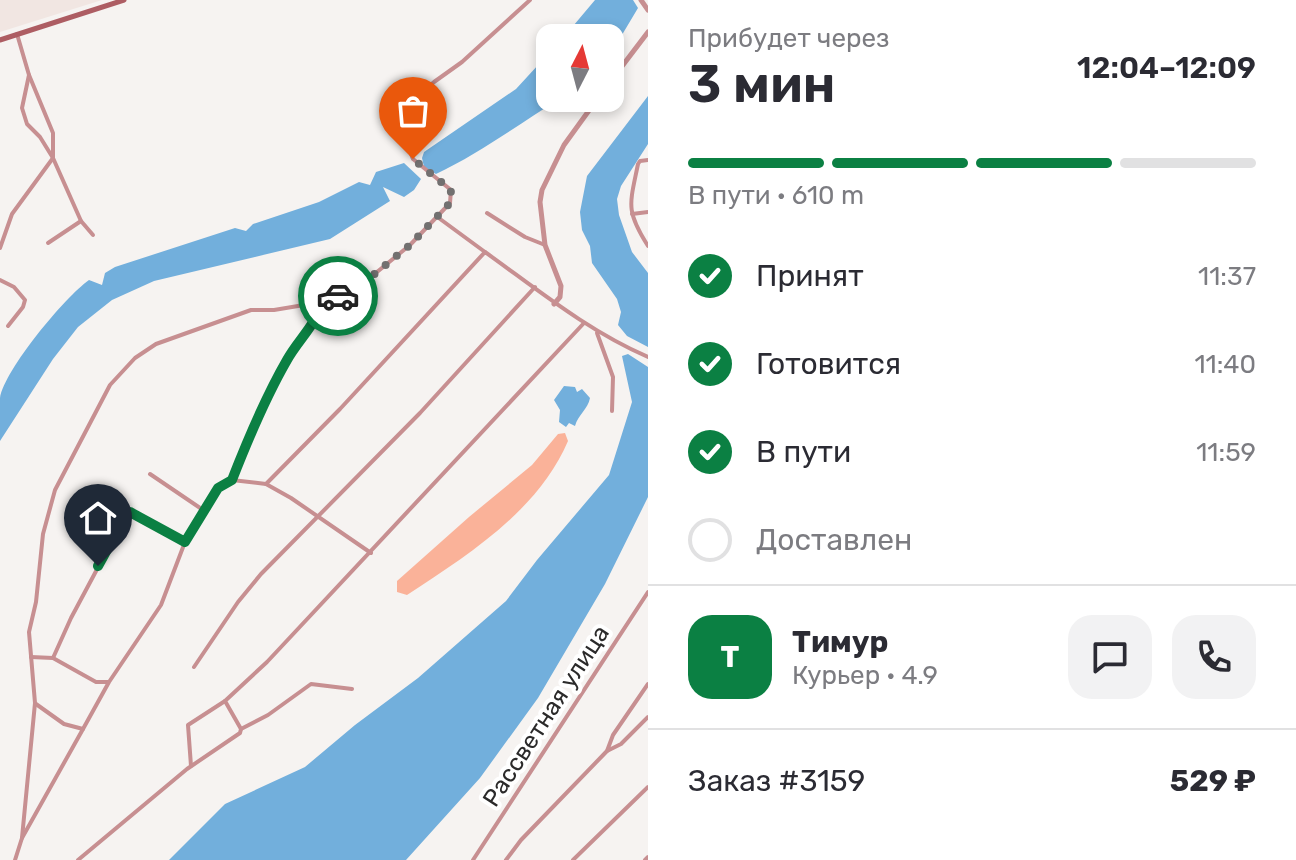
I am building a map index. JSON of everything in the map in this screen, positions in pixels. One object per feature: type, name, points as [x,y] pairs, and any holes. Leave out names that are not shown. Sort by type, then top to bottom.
[{"type":"main road","points":[[0,40],[124,0]]},
{"type":"street","points":[[22,838],[35,703],[29,632],[49,510],[55,490],[110,385],[135,358],[156,344],[251,310],[274,310],[322,302],[355,290],[410,245],[450,203],[451,190],[413,159],[397,118],[399,111],[462,62],[530,0]]},
{"type":"street","points":[[641,0],[648,10]]},
{"type":"street","points":[[624,64],[648,32]]},
{"type":"street","points":[[0,248],[12,214],[53,158],[51,125],[29,75],[17,34]]},
{"type":"street","points":[[29,75],[22,108],[27,124],[40,137],[53,158],[81,221],[93,235]]},
{"type":"street","points":[[554,304],[561,293],[561,286],[545,245],[540,202],[542,190],[564,145],[588,112]]},
{"type":"street","points":[[648,160],[638,164],[630,201],[632,222],[648,246]]},
{"type":"street","points":[[632,214],[648,212]]},
{"type":"street","points":[[487,213],[525,237],[545,245]]},
{"type":"street","points":[[436,216],[554,304],[597,331],[648,357]]},
{"type":"street","points":[[48,243],[81,221]]},
{"type":"street","points":[[266,484],[485,252]]},
{"type":"street","points":[[0,280],[14,287],[25,300],[8,326]]},
{"type":"street","points":[[194,667],[244,594],[420,413],[535,287]]},
{"type":"street","points":[[15,860],[22,838],[109,682],[161,605],[185,542],[203,510],[218,488],[232,480],[279,376],[295,346],[318,318],[322,302]]},
{"type":"street","points":[[191,766],[188,725],[225,701],[267,662],[584,323]]},
{"type":"street","points":[[597,331],[613,377],[612,411]]},
{"type":"street","points":[[150,474],[203,510]]},
{"type":"street","points":[[232,480],[266,484],[371,553]]},
{"type":"street","points":[[53,658],[126,515],[134,513],[185,542]]},
{"type":"street","name":"Рассветная улица","points":[[473,860],[648,592]]},
{"type":"street","points":[[31,657],[53,658],[96,682],[109,682]]},
{"type":"street","points":[[78,860],[191,766],[311,684],[352,689]]},
{"type":"street","points":[[607,751],[613,735],[648,684]]},
{"type":"street","points":[[225,701],[241,729]]},
{"type":"street","points":[[35,703],[64,724],[83,729]]},
{"type":"street","points":[[506,860],[521,840],[607,751],[621,744],[648,717]]},
{"type":"street","points":[[573,860],[648,787]]},
{"type":"shaded area","points":[[0,0],[102,0],[0,32]]},
{"type":"shaded area","points":[[565,433],[568,441],[555,466],[520,510],[477,547],[430,580],[407,595],[397,592],[397,581],[532,465],[558,434]]},
{"type":"water","points":[[595,0],[633,0],[638,8],[624,32],[624,24],[575,24]]},
{"type":"water","points":[[536,67],[536,112],[539,112],[436,174],[424,167],[424,152],[516,89]]},
{"type":"water","points":[[648,96],[648,144],[621,186],[617,199],[619,215],[632,252],[648,273],[648,347],[627,336],[618,325],[621,312],[617,299],[592,263],[580,212],[587,176]]},
{"type":"water","points":[[404,163],[421,179],[414,190],[404,197],[383,187],[390,201],[330,239],[154,281],[112,300],[78,327],[53,359],[0,441],[0,398],[4,385],[24,352],[52,317],[89,280],[102,285],[105,273],[115,267],[235,228],[246,231],[253,224],[319,202],[359,182],[370,185],[376,172]]},
{"type":"water","points":[[628,354],[648,367],[648,497],[605,584],[538,698],[480,778],[406,860],[169,860],[225,804],[305,767],[418,678],[506,601],[609,475],[632,402],[622,356]]},
{"type":"water","points":[[564,386],[575,387],[577,392],[582,389],[590,398],[575,426],[569,423],[566,427],[559,422],[560,410],[554,400]]},
{"type":"way so far","points":[[338,296],[355,290],[378,273],[450,203],[451,190],[413,159]]},
{"type":"route","points":[[98,566],[130,512],[185,542],[218,488],[232,480],[287,360],[303,334],[318,318],[322,302],[338,296]]}]
